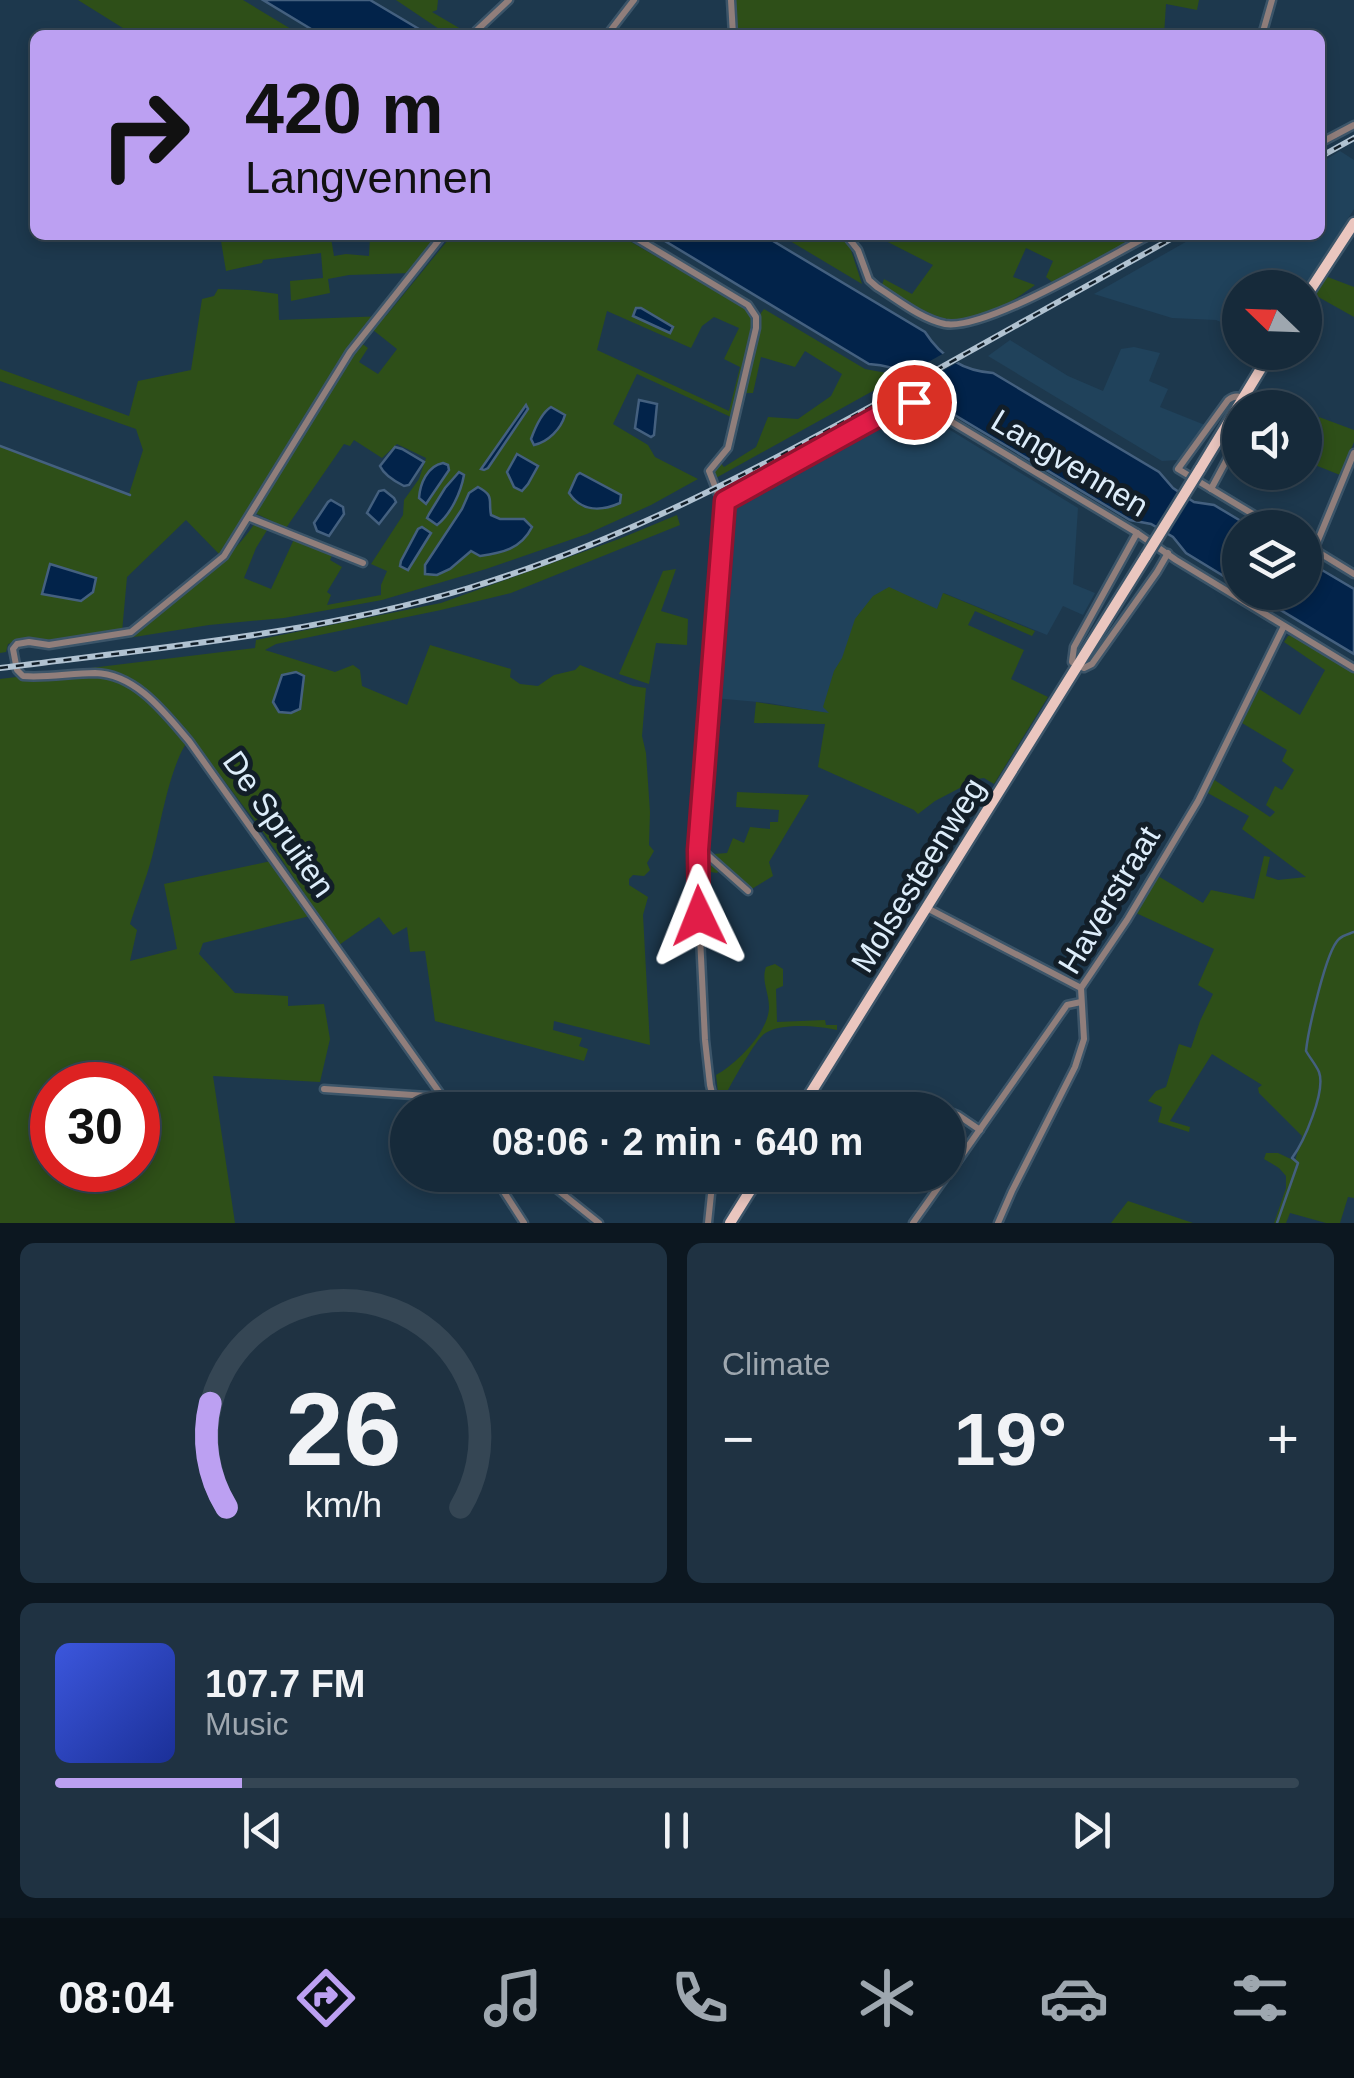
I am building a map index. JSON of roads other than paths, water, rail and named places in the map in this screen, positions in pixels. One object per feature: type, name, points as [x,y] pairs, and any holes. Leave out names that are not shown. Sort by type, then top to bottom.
[{"type":"main road","points":[[1322,272],[1354,222]]},
{"type":"main road","name":"Molsesteenweg","points":[[811,1092],[1222,438]]},
{"type":"main road","points":[[730,1223],[749,1192]]},
{"type":"street","points":[[477,30],[509,0]]},
{"type":"street","points":[[611,30],[634,0]]},
{"type":"street","points":[[731,0],[732,30]]},
{"type":"street","points":[[1263,30],[1272,0]]},
{"type":"street","points":[[1325,140],[1354,124]]},
{"type":"street","points":[[363,563],[250,518],[350,352],[440,240]]},
{"type":"street","points":[[639,240],[748,306],[756,317],[728,448],[709,471],[725,501],[697,893],[712,1092]]},
{"type":"street","points":[[850,240],[858,250],[865,273],[877,287],[931,320],[958,325],[1014,306],[1140,240]]},
{"type":"street","name":"Langvennen","points":[[725,501],[904,402],[914,402],[928,406],[1354,668]]},
{"type":"street","points":[[1222,408],[1178,469],[1245,510]]},
{"type":"street","points":[[1322,531],[1354,453]]},
{"type":"street","points":[[1211,490],[1222,469]]},
{"type":"street","name":"De Spruiten","points":[[250,518],[224,556],[136,630],[49,645],[17,644],[13,649],[17,670],[24,676],[112,675],[142,692],[169,718],[440,1092]]},
{"type":"street","name":"Molsesteenweg","points":[[1136,533],[1074,647],[1071,657],[1077,666],[1092,664],[1168,553]]},
{"type":"street","points":[[1322,555],[1354,574]]},
{"type":"street","name":"Haverstraat","points":[[965,1150],[1067,1005],[1081,1002],[1081,988],[1198,801],[1284,626]]},
{"type":"street","points":[[698,850],[748,891]]},
{"type":"street","points":[[927,908],[1081,988]]},
{"type":"street","points":[[998,1223],[1075,1068],[1084,1039],[1081,1002]]},
{"type":"street","points":[[324,1089],[390,1094]]},
{"type":"street","points":[[965,1119],[980,1130]]},
{"type":"street","points":[[504,1192],[524,1223]]},
{"type":"street","points":[[560,1192],[599,1223]]},
{"type":"street","points":[[708,1223],[711,1192]]},
{"type":"street","name":"Haverstraat","points":[[912,1223],[935,1192]]},
{"type":"waterway","points":[[0,446],[130,495]]},
{"type":"waterway","points":[[1277,1223],[1298,1163],[1292,1158],[1317,1103],[1319,1072],[1306,1051],[1318,992],[1334,946],[1354,932]]},
{"type":"railway","points":[[1325,154],[1354,138]]},
{"type":"railway","points":[[0,668],[295,628],[411,604],[524,570],[631,528],[735,479],[1169,240]]}]
